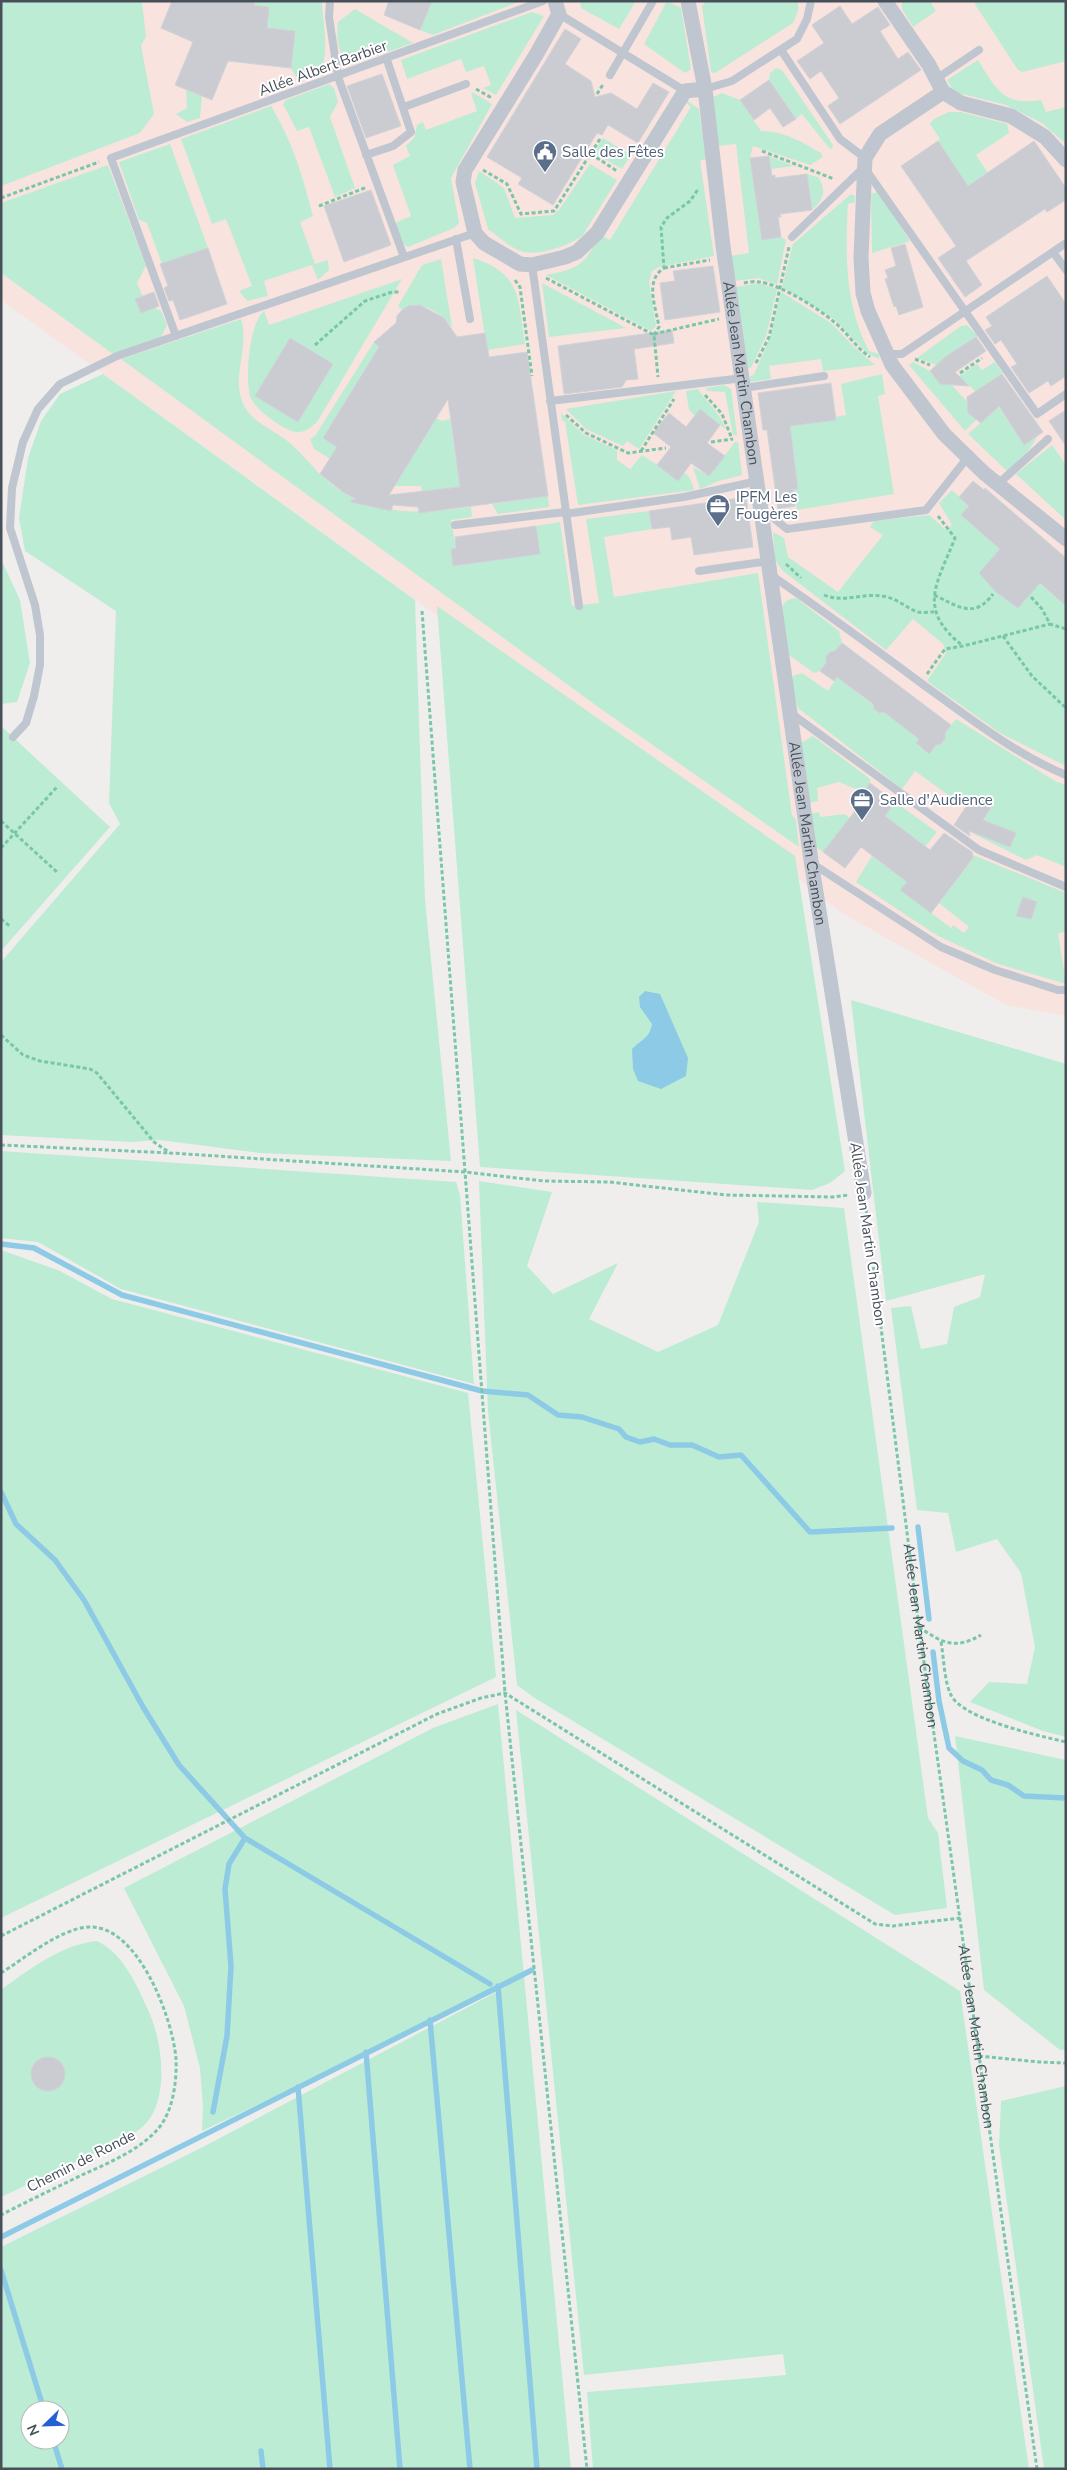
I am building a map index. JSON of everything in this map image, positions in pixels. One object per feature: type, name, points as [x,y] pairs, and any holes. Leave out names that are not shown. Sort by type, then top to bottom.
[{"type":"street","name":"Allée Jean Martin Chambon","points":[[688,1],[704,89],[725,257],[762,510],[775,565],[791,714],[811,863],[864,1193]]},
{"type":"street","points":[[886,2],[940,86],[961,103],[1011,116],[1044,137],[1066,160]]},
{"type":"street","points":[[557,7],[505,105],[470,162],[463,182],[475,233],[484,243],[520,264],[532,268],[565,256],[585,246],[597,233],[685,91],[704,89]]},
{"type":"street","points":[[940,86],[880,134],[864,163],[861,258],[864,293],[881,358],[905,384],[944,434],[968,458],[1066,539]]},
{"type":"lane","points":[[330,1],[329,17],[338,77],[404,257]]},
{"type":"lane","name":"Allée Albert Barbier","points":[[111,158],[387,60],[543,1]]},
{"type":"lane","points":[[610,74],[653,1]]},
{"type":"lane","points":[[704,89],[732,81],[797,40],[807,19],[811,1]]},
{"type":"lane","points":[[557,7],[622,53],[685,91]]},
{"type":"lane","points":[[781,50],[840,139],[864,163],[1038,414],[1066,394]]},
{"type":"lane","points":[[940,86],[979,50]]},
{"type":"lane","points":[[366,155],[393,146],[408,136],[412,128],[387,60]]},
{"type":"lane","points":[[404,107],[466,84]]},
{"type":"lane","points":[[111,158],[176,336]]},
{"type":"lane","points":[[792,237],[846,184],[864,163]]},
{"type":"lane","points":[[13,737],[26,723],[40,665],[40,635],[35,605],[10,528],[12,488],[23,442],[38,409],[60,384],[116,356],[475,233]]},
{"type":"lane","points":[[456,239],[470,319]]},
{"type":"lane","points":[[881,358],[902,354],[1066,243]]},
{"type":"lane","points":[[1053,252],[1066,270]]},
{"type":"lane","points":[[532,268],[579,606]]},
{"type":"lane","points":[[550,401],[698,383],[743,383],[824,376]]},
{"type":"lane","points":[[998,484],[1048,438]]},
{"type":"lane","points":[[762,510],[788,529],[926,510],[968,458]]},
{"type":"lane","points":[[456,525],[684,498],[758,481]]},
{"type":"lane","points":[[699,571],[775,565],[921,683],[974,722],[1046,767],[1066,775]]},
{"type":"lane","points":[[791,714],[979,850],[1066,887]]},
{"type":"lane","points":[[811,863],[941,947],[996,970],[1066,990]]},
{"type":"path","points":[[466,84],[505,105]]},
{"type":"path","points":[[470,162],[507,184],[521,214],[554,211],[600,139]]},
{"type":"path","points":[[762,151],[846,184]]},
{"type":"path","points":[[591,154],[630,180]]},
{"type":"path","points":[[1,198],[111,158]]},
{"type":"path","points":[[664,268],[661,227],[667,218],[690,201],[714,168]]},
{"type":"path","points":[[319,206],[377,184]]},
{"type":"path","points":[[743,383],[752,373],[769,337],[792,237]]},
{"type":"path","points":[[659,388],[654,335],[659,327],[652,283],[655,274],[664,268],[725,257]]},
{"type":"path","points":[[532,268],[654,335],[734,315]]},
{"type":"path","points":[[511,275],[520,287],[534,383]]},
{"type":"path","points":[[729,285],[758,281],[779,289],[834,321],[862,352],[881,358]]},
{"type":"path","points":[[315,345],[365,301],[392,292],[401,292]]},
{"type":"path","points":[[960,373],[993,351]]},
{"type":"path","points":[[909,363],[914,359],[930,365]]},
{"type":"path","points":[[698,383],[707,399],[722,414],[732,439]]},
{"type":"path","points":[[641,452],[684,385]]},
{"type":"path","points":[[550,401],[586,433],[628,453],[666,448]]},
{"type":"path","points":[[711,442],[751,436]]},
{"type":"path","points":[[930,505],[955,538],[934,590],[934,612],[951,637],[963,646]]},
{"type":"path","points":[[775,565],[790,570],[804,580]]},
{"type":"path","points":[[818,591],[825,596],[836,599],[858,595],[881,596],[906,604],[917,612],[934,612]]},
{"type":"path","points":[[934,595],[961,608],[977,609],[984,606],[993,594]]},
{"type":"path","points":[[1031,597],[1042,609],[1050,624]]},
{"type":"path","points":[[422,611],[505,1693],[587,2469]]},
{"type":"path","points":[[921,683],[945,649],[1050,624],[1066,630]]},
{"type":"path","points":[[1004,636],[1032,676],[1066,708]]},
{"type":"path","points":[[1,848],[57,787]]},
{"type":"path","points":[[1,821],[58,873]]},
{"type":"path","points":[[1,919],[10,927]]},
{"type":"path","points":[[1,1035],[23,1055],[40,1061],[90,1069],[97,1073],[154,1142],[170,1153]]},
{"type":"path","points":[[1,1145],[170,1153],[465,1172],[544,1181],[609,1182],[726,1195],[833,1197],[864,1193]]},
{"type":"path","name":"Allée Jean Martin Chambon","points":[[864,1193],[919,1626],[1037,2469]]},
{"type":"path","points":[[919,1626],[941,1642],[966,1643],[981,1635]]},
{"type":"path","points":[[941,1642],[950,1694],[958,1706],[1006,1727],[1066,1742]]},
{"type":"path","points":[[1,1936],[437,1714],[481,1698],[505,1693],[875,1924],[893,1926],[960,1918]]},
{"type":"path","name":"Chemin de Ronde","points":[[1,1973],[57,1938],[87,1927],[108,1931],[130,1948],[158,1994],[169,2023],[176,2060],[173,2095],[166,2115],[157,2130],[147,2140],[116,2159],[1,2215]]},
{"type":"path","points":[[979,2056],[1066,2063]]},
{"type":"shaded area","points":[[1,1],[1066,1],[1066,1016],[1006,1005],[842,913],[779,863],[1,300]]},
{"type":"green space","points":[[1,1],[142,1],[146,37],[141,45],[154,114],[140,133],[1,186]]},
{"type":"green space","points":[[255,1],[322,1],[325,51],[323,63],[318,72],[309,77],[296,77],[291,68],[295,31],[266,28],[269,7],[254,5]]},
{"type":"green space","points":[[432,1],[521,1],[433,35],[420,30]]},
{"type":"green space","points":[[580,1],[636,1],[619,29],[581,8]]},
{"type":"green space","points":[[667,1],[681,8],[691,69],[685,73],[644,44]]},
{"type":"green space","points":[[706,1],[798,1],[798,11],[793,23],[715,73],[711,72],[702,6]]},
{"type":"green space","points":[[902,1],[930,1],[936,11],[913,27],[902,9]]},
{"type":"green space","points":[[973,1],[1066,1],[1066,61],[1022,72],[1018,70]]},
{"type":"green space","points":[[355,9],[413,43],[355,63],[349,60],[344,57],[339,47],[337,35],[338,22]]},
{"type":"green space","points":[[532,12],[544,16],[496,95],[483,88],[491,85],[484,66],[466,72],[461,59],[407,79],[401,60]]},
{"type":"green space","points":[[978,60],[996,87],[1009,98],[1028,101],[1041,100],[1046,112],[1066,107],[1066,144],[1042,123],[1006,105],[954,92],[947,80]]},
{"type":"green space","points":[[776,68],[782,70],[833,145],[832,149],[829,148],[802,114],[796,119],[769,80],[770,73]]},
{"type":"green space","points":[[329,84],[334,88],[338,102],[330,117],[355,188],[335,197],[309,127],[297,131],[283,104],[286,100]]},
{"type":"green space","points":[[186,90],[202,96],[200,118],[187,122],[176,114],[187,108]]},
{"type":"green space","points":[[472,92],[492,104],[451,178],[459,223],[454,228],[408,247],[402,243],[395,223],[411,216],[393,165],[410,156],[406,146],[414,138],[417,125],[423,122],[426,130],[477,111]]},
{"type":"green space","points":[[722,93],[740,100],[761,131],[769,131],[792,138],[808,145],[821,153],[823,157],[810,165],[753,146],[750,158],[781,237],[786,240],[777,285],[759,278],[734,281],[730,256],[749,253],[736,144],[717,146],[713,97]]},
{"type":"green space","points":[[686,100],[699,109],[706,159],[700,161],[714,256],[659,267],[652,271],[649,282],[656,326],[651,331],[546,275],[567,270],[580,264],[590,253],[601,235],[610,240],[691,107],[685,102]]},
{"type":"green space","points":[[271,106],[296,159],[313,216],[300,222],[315,264],[328,260],[329,270],[318,280],[312,265],[264,281],[268,296],[247,301],[239,291],[252,286],[226,219],[212,224],[181,139]]},
{"type":"green space","points":[[949,112],[961,112],[1007,124],[1009,133],[976,155],[988,173],[968,186],[938,141],[940,139],[930,124],[934,119]]},
{"type":"green space","points":[[603,138],[631,155],[622,169],[594,153]]},
{"type":"green space","points":[[170,144],[208,248],[162,264],[147,223],[139,220],[119,162]]},
{"type":"green space","points":[[769,156],[794,166],[771,169]]},
{"type":"green space","points":[[590,164],[617,180],[583,235],[577,239],[553,249],[535,253],[520,251],[512,247],[488,229],[475,183],[479,171],[504,188],[515,218],[553,215],[559,210]]},
{"type":"green space","points":[[108,165],[146,266],[137,283],[146,304],[161,311],[167,325],[161,337],[113,354],[1,273],[1,203]]},
{"type":"green space","points":[[807,174],[818,177],[823,186],[822,198],[812,210]]},
{"type":"green space","points":[[878,192],[910,241],[872,253],[871,194]]},
{"type":"green space","points":[[851,194],[855,196],[855,202],[848,204],[847,261],[851,298],[861,334],[869,351],[879,354],[879,359],[867,353],[834,319],[782,287],[793,244]]},
{"type":"green space","points":[[473,258],[489,264],[509,280],[515,290],[518,301],[525,344],[487,350]]},
{"type":"green space","points":[[441,259],[452,327],[429,308],[416,305],[402,310],[398,306],[422,265]]},
{"type":"green space","points":[[402,279],[317,422],[303,432],[292,431],[278,424],[257,407],[250,396],[248,364],[255,327],[264,311],[269,325]]},
{"type":"green space","points":[[542,283],[626,328],[549,337]]},
{"type":"green space","points":[[759,283],[777,289],[766,336],[751,368],[748,368],[736,287]]},
{"type":"green space","points":[[781,292],[831,323],[875,365],[823,371],[821,359],[769,366],[771,379],[750,382],[750,376],[754,375],[770,337]]},
{"type":"green space","points":[[241,319],[244,340],[239,391],[246,409],[251,415],[290,443],[330,483],[346,494],[363,502],[380,507],[415,511],[471,507],[472,517],[451,520],[456,548],[451,549],[454,566],[539,554],[536,526],[560,522],[572,606],[599,603],[586,519],[649,511],[652,529],[604,537],[614,597],[758,573],[792,815],[796,820],[799,847],[601,709],[121,359]]},
{"type":"green space","points":[[967,325],[978,336],[937,365],[917,358],[961,326]]},
{"type":"green space","points":[[374,342],[384,352],[376,428],[341,409],[323,438],[357,459],[350,471],[314,449],[310,439],[315,436]]},
{"type":"green space","points":[[913,362],[930,371],[940,384],[947,380],[972,407],[968,413],[977,419],[965,431],[909,365]]},
{"type":"green space","points":[[995,362],[1003,373],[990,382],[1004,402],[998,406],[1024,445],[1030,441],[1039,428],[1031,447],[1007,471],[968,434],[995,410],[959,376],[977,364],[982,370]]},
{"type":"green space","points":[[103,374],[415,600],[425,900],[451,1161],[260,1153],[160,1140],[131,1142],[1,1135],[1,962],[120,824],[109,803],[116,611],[25,551],[19,518],[28,458],[41,421],[60,394]]},
{"type":"green space","points":[[882,374],[885,394],[878,396],[894,494],[797,510],[793,489],[798,488],[790,426],[833,420],[835,417],[846,415],[841,384]]},
{"type":"green space","points":[[724,385],[731,389],[737,435],[733,435],[725,392],[707,391],[706,388]]},
{"type":"green space","points":[[698,389],[717,412],[725,429],[700,410],[695,416],[689,410],[686,391]]},
{"type":"green space","points":[[676,391],[639,449],[627,441],[623,446],[586,429],[566,409]]},
{"type":"green space","points":[[561,413],[584,435],[617,450],[617,460],[630,469],[642,455],[657,464],[685,473],[692,482],[694,490],[578,505],[565,421],[562,421]]},
{"type":"green space","points":[[436,418],[442,421],[450,419],[460,487],[422,492],[421,486],[395,486]]},
{"type":"green space","points":[[735,442],[738,442],[742,475],[719,481],[700,489],[693,467],[709,476]]},
{"type":"green space","points":[[1052,445],[1066,465],[1066,520],[1016,474]]},
{"type":"green space","points":[[952,490],[969,506],[962,515],[1007,555],[992,559],[979,573],[1018,608],[1031,593],[1033,578],[1066,606],[1066,766],[1000,733],[927,681],[946,653],[943,644],[913,619],[886,650],[783,571],[775,560],[773,532],[784,538],[788,557],[838,592],[883,535],[870,527],[874,521],[929,515],[946,530],[952,525],[939,503]]},
{"type":"green space","points":[[548,496],[549,507],[498,514],[492,504]]},
{"type":"green space","points":[[1,559],[20,600],[30,663],[17,702],[1,704]]},
{"type":"green space","points":[[796,598],[839,631],[842,643],[835,652],[830,652],[826,657],[827,662],[820,671],[814,673],[789,655],[782,630],[781,612],[783,605],[788,600]]},
{"type":"green space","points":[[437,606],[795,856],[845,1171],[830,1183],[812,1190],[480,1167]]},
{"type":"green space","points":[[802,673],[828,691],[837,677],[873,705],[878,713],[883,711],[919,739],[916,744],[929,754],[937,744],[942,744],[945,739],[944,734],[956,719],[1055,781],[1066,785],[1066,867],[1037,855],[1026,860],[974,834],[991,809],[973,796],[965,807],[915,771],[902,789],[798,708],[790,683],[793,676]]},
{"type":"green space","points":[[1,726],[110,827],[1,951]]},
{"type":"green space","points":[[813,736],[870,779],[870,783],[863,792],[839,782],[817,788],[818,801],[809,803],[801,743]]},
{"type":"green space","points":[[895,802],[937,832],[925,847],[885,816]]},
{"type":"green space","points":[[819,812],[820,817],[845,814],[850,818],[823,852],[816,847],[810,814]]},
{"type":"green space","points":[[973,855],[1066,893],[1066,932],[1058,933],[1066,984],[998,964],[938,936],[856,882],[872,856],[907,882],[901,890],[951,928],[953,925],[964,933],[969,927],[939,903],[973,859]]},
{"type":"green space","points":[[851,1000],[1066,1064],[1066,1737],[1043,1731],[970,1702],[989,1682],[1027,1684],[1035,1647],[1021,1573],[997,1539],[956,1552],[948,1513],[917,1510],[891,1308],[911,1306],[921,1349],[947,1344],[954,1307],[980,1297],[985,1274],[886,1301]]},
{"type":"green space","points":[[1,1151],[456,1182],[460,1195],[474,1384],[121,1289],[38,1242],[1,1238]]},
{"type":"green space","points":[[479,1181],[552,1192],[527,1266],[553,1294],[618,1263],[589,1319],[658,1352],[718,1325],[759,1222],[757,1202],[844,1208],[928,1818],[938,1833],[947,1908],[895,1915],[533,1697],[517,1685],[488,1411]]},
{"type":"green space","points":[[1,1250],[60,1271],[112,1299],[468,1393],[496,1677],[1,1918]]},
{"type":"green space","points":[[498,1704],[571,2469],[1,2469],[1,2247],[201,2148],[508,1986],[202,2131],[203,2107],[200,2068],[184,2006],[124,1888],[433,1728]]},
{"type":"green space","points":[[516,1710],[960,1991],[1029,2469],[593,2469],[587,2392],[786,2375],[783,2354],[584,2375]]},
{"type":"green space","points":[[955,1736],[1066,1760],[1066,2050],[1060,2050],[984,1990]]},
{"type":"green space","points":[[97,1941],[106,1946],[122,1962],[139,1990],[153,2023],[160,2055],[161,2072],[157,2104],[151,2117],[130,2136],[1,2197],[1,1990],[46,1959],[71,1947]]},
{"type":"green space","points":[[1066,2086],[1066,2469],[1044,2469],[999,2145],[1001,2101]]},
{"type":"water","points":[[645,991],[660,994],[688,1058],[686,1076],[661,1089],[638,1081],[633,1069],[632,1049],[647,1036],[652,1024],[640,1007],[639,997]]},
{"type":"building","points":[[172,1],[255,1],[254,5],[269,7],[267,28],[295,31],[291,68],[228,61],[212,100],[175,85],[193,42],[161,28]]},
{"type":"building","points":[[389,1],[432,1],[420,30],[384,15]]},
{"type":"building","points":[[840,6],[852,24],[878,7],[890,25],[880,31],[898,59],[908,52],[921,70],[840,124],[828,106],[839,98],[821,71],[810,79],[797,61],[824,43],[812,25]]},
{"type":"building","points":[[565,29],[581,39],[565,64],[591,81],[595,97],[611,93],[637,109],[653,83],[669,92],[638,143],[608,125],[602,135],[597,133],[553,205],[518,184],[522,178],[487,157]]},
{"type":"building","points":[[382,74],[401,126],[366,138],[347,86]]},
{"type":"building","points":[[769,80],[796,119],[783,127],[770,108],[754,120],[740,100]]},
{"type":"building","points":[[938,141],[968,186],[1034,141],[1066,188],[1066,200],[1047,212],[1045,209],[966,261],[982,285],[965,297],[938,258],[956,246],[901,166]]},
{"type":"building","points":[[769,156],[772,176],[775,175],[775,178],[807,174],[812,210],[780,214],[781,217],[778,217],[781,237],[762,240],[750,158]]},
{"type":"building","points":[[371,190],[391,245],[344,262],[324,206]]},
{"type":"building","points":[[905,244],[923,307],[899,315],[896,306],[894,307],[885,279],[888,278],[885,270],[896,266],[891,248]]},
{"type":"building","points":[[208,248],[227,304],[180,320],[173,300],[169,301],[164,288],[168,286],[160,264]]},
{"type":"building","points":[[713,266],[720,312],[665,320],[660,283],[675,281],[673,271]]},
{"type":"building","points":[[1047,276],[1066,304],[1066,376],[1051,386],[1048,381],[1029,393],[1011,367],[1017,364],[1001,340],[995,344],[985,330],[992,326],[986,317]]},
{"type":"building","points":[[154,292],[159,306],[141,313],[135,299]]},
{"type":"building","points":[[420,305],[444,318],[457,337],[485,333],[489,357],[527,352],[548,496],[419,513],[418,507],[393,505],[391,511],[351,502],[351,500],[356,499],[343,492],[320,474],[337,447],[323,438],[379,347],[374,342],[396,323],[397,316],[408,306]],"holes":[[[448,399],[460,487],[389,495]]]},
{"type":"building","points":[[672,330],[674,343],[634,349],[638,379],[626,380],[622,387],[564,394],[558,346]]},
{"type":"building","points":[[976,337],[986,351],[955,372],[969,386],[940,384],[930,371],[945,357]]},
{"type":"building","points":[[290,338],[333,364],[298,422],[255,396]]},
{"type":"building","points":[[1002,374],[1043,432],[1024,445],[999,406],[981,423],[968,413],[967,397]]},
{"type":"building","points":[[831,383],[836,420],[790,426],[798,489],[793,489],[795,506],[778,509],[767,430],[763,430],[758,393]]},
{"type":"building","points":[[700,409],[720,425],[707,443],[725,456],[709,476],[691,463],[678,481],[657,465],[671,447],[653,433],[669,413],[686,427]]},
{"type":"building","points":[[1066,410],[1066,446],[1049,421]]},
{"type":"building","points":[[973,481],[984,490],[985,488],[1066,558],[1066,606],[1040,583],[1018,608],[996,592],[979,573],[1000,549],[961,515],[969,506],[959,497]]},
{"type":"building","points":[[746,497],[753,547],[694,555],[691,537],[672,540],[670,527],[652,529],[649,511]]},
{"type":"building","points":[[536,526],[540,554],[453,566],[451,549],[456,548],[455,537]]},
{"type":"building","points":[[842,643],[951,725],[945,733],[945,739],[941,744],[936,745],[929,754],[916,743],[919,739],[884,712],[879,713],[874,709],[873,704],[837,677],[834,681],[820,671],[826,663],[826,657]]},
{"type":"building","points":[[870,783],[895,802],[885,816],[930,850],[944,833],[972,852],[973,858],[931,913],[900,890],[907,882],[861,847],[845,868],[823,852],[862,802],[858,799]]},
{"type":"building","points":[[973,796],[991,808],[983,820],[1016,833],[1010,847],[969,831],[970,836],[954,825]]},
{"type":"building","points":[[1023,897],[1037,902],[1031,919],[1016,916]]},
{"type":"building","points":[[48,2057],[60,2062],[65,2074],[60,2086],[48,2091],[36,2086],[31,2074],[36,2062]]},
{"type":"waterway","points":[[1,1244],[34,1248],[122,1295],[482,1391],[528,1395],[558,1415],[582,1417],[619,1429],[626,1437],[640,1442],[654,1439],[670,1445],[692,1445],[719,1457],[741,1455],[810,1532],[892,1528]]},
{"type":"waterway","points":[[1,1492],[16,1524],[55,1560],[84,1600],[143,1707],[179,1765],[245,1838],[490,1984]]},
{"type":"waterway","points":[[918,1527],[929,1619]]},
{"type":"waterway","points":[[933,1652],[939,1701],[949,1748],[963,1761],[982,1770],[991,1780],[1008,1785],[1024,1796],[1066,1798]]},
{"type":"waterway","points":[[213,2112],[227,2036],[231,1966],[225,1889],[229,1864],[245,1838]]},
{"type":"waterway","points":[[1,2237],[532,1970]]},
{"type":"waterway","points":[[498,1986],[537,2469]]},
{"type":"waterway","points":[[430,2020],[470,2469]]},
{"type":"waterway","points":[[366,2052],[400,2469]]},
{"type":"waterway","points":[[298,2087],[330,2469]]},
{"type":"waterway","points":[[1,2270],[41,2400]]},
{"type":"waterway","points":[[56,2450],[62,2469]]},
{"type":"waterway","points":[[261,2451],[263,2469]]},
{"type":"place","name":"Salle des Fêtes","points":[[545,173]]},
{"type":"place","name":"IPFM Les Fougères","points":[[718,527]]},
{"type":"place","name":"Salle d'Audience","points":[[862,821]]}]
